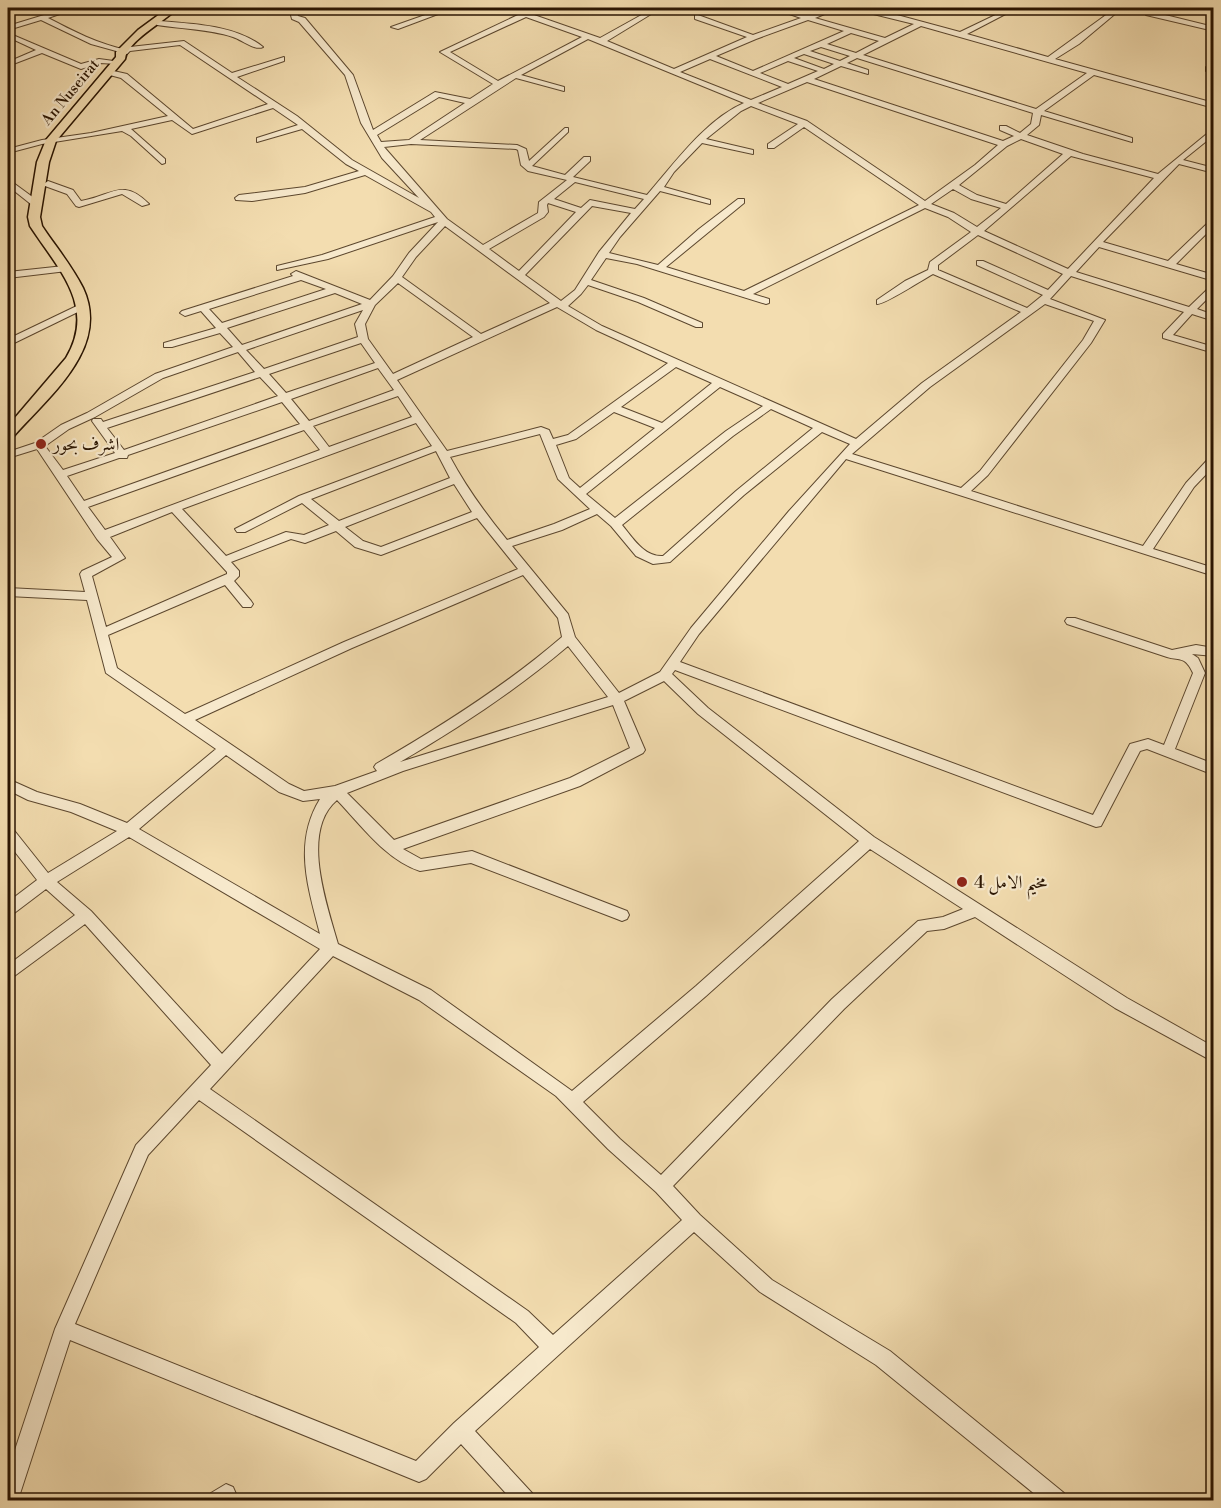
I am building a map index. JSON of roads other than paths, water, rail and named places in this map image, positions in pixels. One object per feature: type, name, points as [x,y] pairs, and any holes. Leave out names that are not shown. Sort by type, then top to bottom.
[{"type":"main road","name":"An Nuseirat","points":[[124,54],[172,9]]},
{"type":"main road","name":"An Nuseirat","points":[[8,434],[75,355],[83,338],[85,312],[74,281],[36,226],[34,217],[35,203],[49,145],[141,32],[172,9]]},
{"type":"main road","name":"An Nuseirat","points":[[8,447],[55,391],[80,367],[96,327],[94,301],[86,284],[52,233],[45,213],[49,145]]},
{"type":"street","points":[[8,28],[73,8]]},
{"type":"street","points":[[292,8],[295,17],[302,20],[349,75],[365,123],[385,156],[442,219],[560,304],[599,328],[858,444]]},
{"type":"street","points":[[418,8],[434,14]]},
{"type":"street","points":[[395,27],[450,8]]},
{"type":"street","points":[[510,8],[601,41],[729,95],[804,123],[925,205],[951,215],[978,232],[1067,272],[1214,318]]},
{"type":"street","points":[[601,41],[658,8]]},
{"type":"street","points":[[775,8],[810,16],[886,41]]},
{"type":"street","points":[[673,72],[753,37],[836,8]]},
{"type":"street","points":[[855,8],[1050,59],[1092,73],[1214,106]]},
{"type":"street","points":[[960,35],[1014,8]]},
{"type":"street","points":[[1085,8],[1110,14]]},
{"type":"street","points":[[1050,59],[1082,38],[1119,8]]},
{"type":"street","points":[[1197,8],[1214,12]]},
{"type":"street","points":[[1149,12],[1213,28]]},
{"type":"street","points":[[498,84],[444,52],[526,14]]},
{"type":"street","points":[[698,17],[753,37]]},
{"type":"street","points":[[42,18],[70,34],[124,54]]},
{"type":"street","points":[[160,22],[218,30],[246,39],[259,47]]},
{"type":"street","points":[[390,379],[479,337],[560,304],[578,292],[602,254],[670,171],[700,140],[738,109],[840,64],[919,24]]},
{"type":"street","points":[[754,73],[852,30]]},
{"type":"street","points":[[8,35],[81,67],[124,54],[181,43],[294,118],[366,172],[432,210]]},
{"type":"street","points":[[411,142],[498,84],[588,36]]},
{"type":"street","points":[[820,44],[1129,140]]},
{"type":"street","points":[[8,64],[42,50]]},
{"type":"street","points":[[806,52],[865,72]]},
{"type":"street","points":[[241,63],[271,53]]},
{"type":"street","points":[[710,56],[788,87]]},
{"type":"street","points":[[231,76],[281,59]]},
{"type":"street","points":[[790,59],[824,71]]},
{"type":"street","points":[[221,69],[231,66]]},
{"type":"street","points":[[109,72],[124,76],[192,132],[274,105]]},
{"type":"street","points":[[1036,112],[1092,73]]},
{"type":"street","points":[[515,75],[561,89]]},
{"type":"street","points":[[806,79],[1004,144]]},
{"type":"street","points":[[373,134],[438,94],[473,102]]},
{"type":"street","points":[[746,294],[925,205],[1004,144],[1021,136],[1035,125],[1036,112]]},
{"type":"street","points":[[8,151],[49,145],[174,117]]},
{"type":"street","points":[[771,146],[804,123]]},
{"type":"street","points":[[260,140],[302,126]]},
{"type":"street","points":[[123,128],[134,134],[162,161]]},
{"type":"street","points":[[1003,128],[1070,152],[1159,177]]},
{"type":"street","points":[[525,165],[532,163],[565,130]]},
{"type":"street","points":[[39,445],[101,536],[119,558],[86,574],[111,670],[285,788],[303,796],[337,791],[398,768],[616,699],[669,670],[695,631],[844,455],[926,385],[1005,326],[1029,312],[1133,207],[1159,177],[1214,130]]},
{"type":"street","points":[[700,140],[750,152]]},
{"type":"street","points":[[380,146],[411,142],[518,147],[522,149],[525,165],[531,169],[649,198]]},
{"type":"street","points":[[933,272],[933,264],[978,232],[1044,177],[1070,152]]},
{"type":"street","points":[[484,248],[541,215],[544,212],[542,204],[587,159]]},
{"type":"street","points":[[1178,161],[1214,171]]},
{"type":"street","points":[[239,198],[305,190],[366,172]]},
{"type":"street","points":[[8,182],[12,189],[35,203]]},
{"type":"street","points":[[48,184],[70,192],[79,204],[87,204],[120,190],[126,191],[145,204]]},
{"type":"street","points":[[953,185],[974,197],[1007,207]]},
{"type":"street","points":[[658,188],[706,201]]},
{"type":"street","points":[[547,200],[582,211]]},
{"type":"street","points":[[660,268],[741,201]]},
{"type":"street","points":[[521,274],[590,203],[638,212]]},
{"type":"street","points":[[371,304],[280,268],[325,257],[442,219]]},
{"type":"street","points":[[392,847],[575,782],[638,750],[616,699],[569,638],[564,617],[479,513],[419,418],[363,339],[360,324],[371,304],[397,278],[412,255],[442,219]]},
{"type":"street","points":[[1171,264],[1214,220]]},
{"type":"street","points":[[1097,243],[1214,278]]},
{"type":"street","points":[[602,254],[660,268],[766,301]]},
{"type":"street","points":[[962,494],[984,473],[1087,341],[1100,320],[1046,297],[980,263]]},
{"type":"street","points":[[8,275],[64,269]]},
{"type":"street","points":[[880,302],[908,283],[933,272],[1029,312]]},
{"type":"street","points":[[185,313],[303,276]]},
{"type":"street","points":[[397,278],[479,337]]},
{"type":"street","points":[[585,281],[641,300],[699,325]]},
{"type":"street","points":[[1214,286],[1166,336],[1214,350]]},
{"type":"street","points":[[168,345],[334,290]]},
{"type":"street","points":[[8,454],[39,445],[65,427],[92,415],[159,376],[371,304]]},
{"type":"street","points":[[8,343],[83,306]]},
{"type":"street","points":[[203,308],[284,397],[327,451]]},
{"type":"street","points":[[102,426],[363,339]]},
{"type":"street","points":[[550,443],[572,438],[675,363]]},
{"type":"street","points":[[61,475],[123,456],[381,364]]},
{"type":"street","points":[[581,493],[718,383]]},
{"type":"street","points":[[81,506],[399,392]]},
{"type":"street","points":[[615,524],[644,505],[748,419],[770,406]]},
{"type":"street","points":[[614,408],[662,427]]},
{"type":"street","points":[[92,415],[123,456]]},
{"type":"street","points":[[101,536],[419,418]]},
{"type":"street","points":[[241,529],[303,498],[441,451],[541,430],[545,432],[564,479],[615,524],[640,552],[653,560],[666,559],[740,493],[820,428]]},
{"type":"street","points":[[844,455],[1214,572]]},
{"type":"street","points":[[1145,551],[1190,485],[1214,459]]},
{"type":"street","points":[[224,561],[290,535],[305,539],[456,479]]},
{"type":"street","points":[[303,498],[335,527],[359,544],[381,551],[479,513]]},
{"type":"street","points":[[102,633],[233,576],[233,571],[174,507]]},
{"type":"street","points":[[503,545],[558,527],[597,510]]},
{"type":"street","points":[[186,719],[348,645],[525,570]]},
{"type":"street","points":[[227,580],[247,604]]},
{"type":"street","points":[[8,592],[92,596]]},
{"type":"street","points":[[1071,621],[1171,654],[1183,654],[1194,661],[1199,673],[1167,753]]},
{"type":"street","points":[[331,948],[313,873],[310,841],[316,815],[337,791],[447,728],[533,670],[569,638]]},
{"type":"street","points":[[1183,654],[1192,648],[1200,647],[1214,652]]},
{"type":"street","points":[[669,670],[1096,822],[1136,747],[1148,744],[1214,770]]},
{"type":"street","points":[[669,670],[703,711],[869,841],[1121,1004],[1214,1055]]},
{"type":"street","points":[[8,910],[46,881],[129,830],[226,748]]},
{"type":"street","points":[[9,789],[75,808],[129,830],[331,948],[425,995],[562,1091],[614,1144],[662,1186],[694,1221],[766,1286],[883,1358],[1032,1482],[1057,1500]]},
{"type":"street","points":[[337,791],[402,856],[420,865],[472,857],[622,915]]},
{"type":"street","points":[[8,833],[46,881],[86,915],[222,1065]]},
{"type":"street","points":[[572,1101],[701,991],[869,841]]},
{"type":"street","points":[[662,1186],[838,1004],[923,925],[944,923],[977,910]]},
{"type":"street","points":[[8,973],[86,915]]},
{"type":"street","points":[[9,1500],[64,1329],[142,1150],[331,948]]},
{"type":"street","points":[[198,1090],[522,1317],[553,1348]]},
{"type":"street","points":[[64,1329],[419,1472],[461,1430],[694,1221]]},
{"type":"street","points":[[461,1430],[525,1500]]},
{"type":"place","name":"اشرف بحور","points":[[41,444]]},
{"type":"place","name":"مخيم الامل 4","points":[[962,882]]}]
